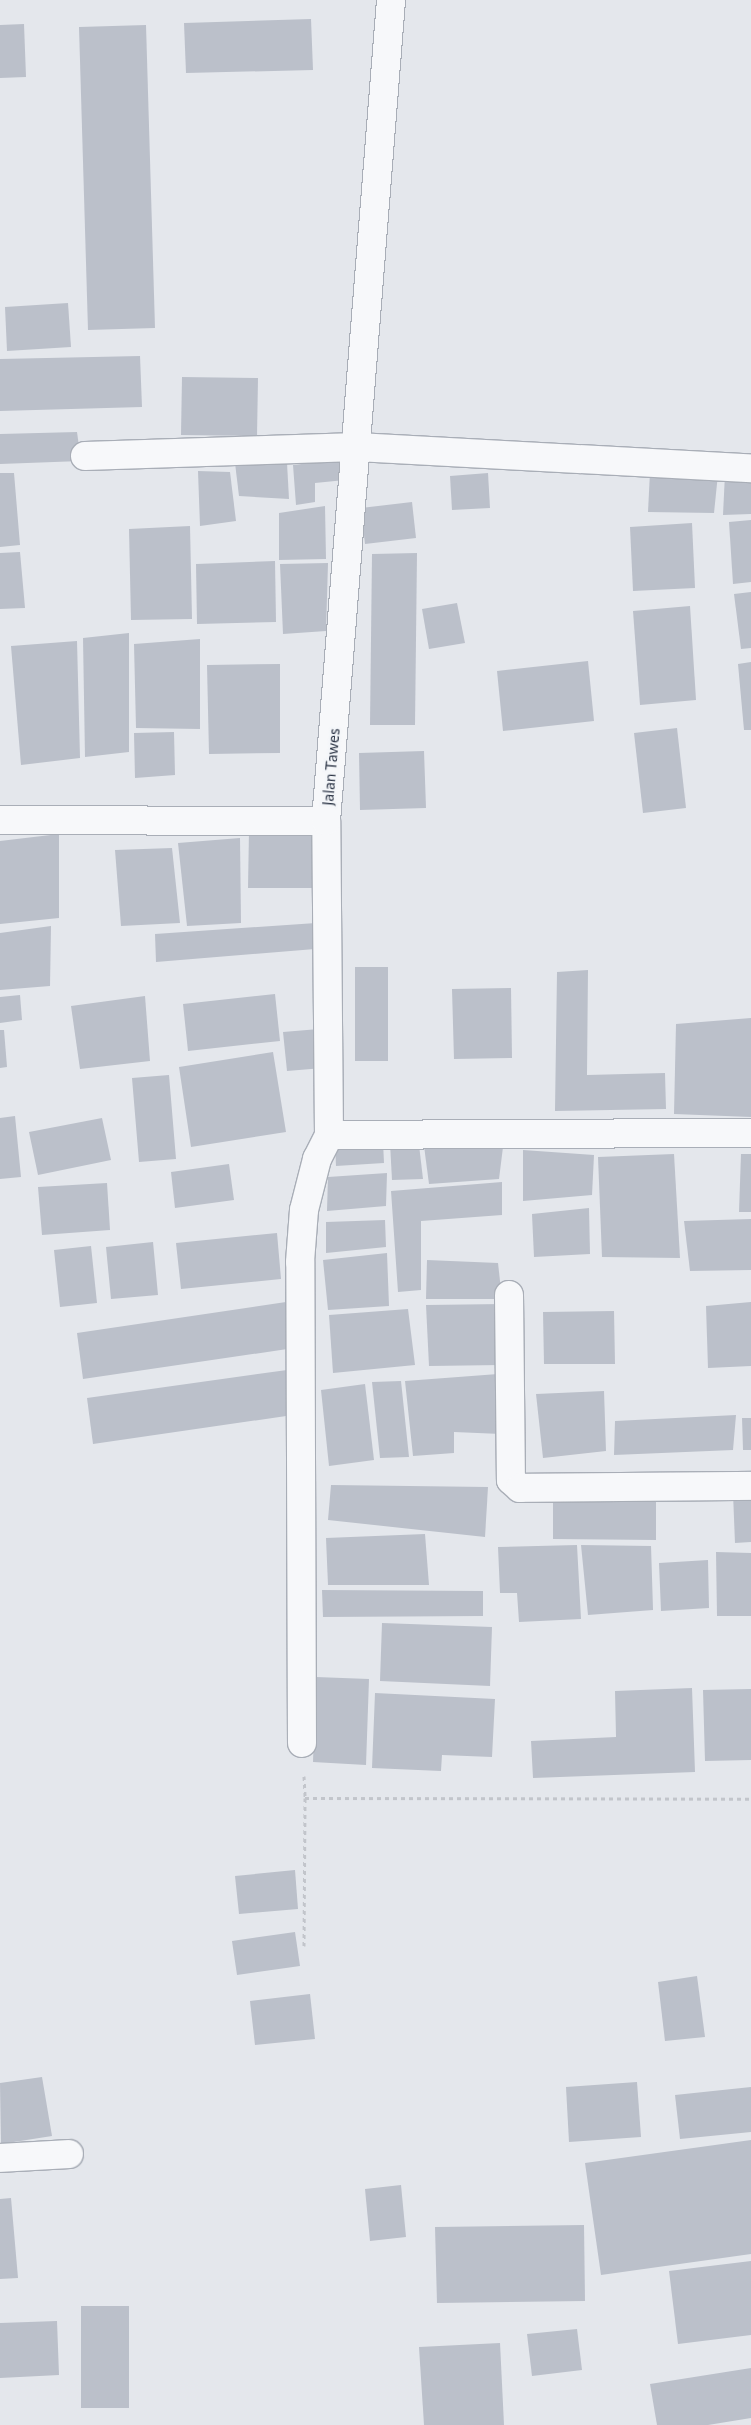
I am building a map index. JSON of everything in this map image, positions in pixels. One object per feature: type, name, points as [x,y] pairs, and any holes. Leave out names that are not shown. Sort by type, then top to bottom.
[{"type":"street","name":"Jalan Tawes","points":[[0,820],[326,821],[358,448],[391,0]]},
{"type":"street","points":[[85,456],[358,448],[751,468]]},
{"type":"street","points":[[302,1742],[300,1262],[304,1210],[317,1159],[328,1135],[326,821]]},
{"type":"street","points":[[328,1135],[751,1133]]},
{"type":"street","points":[[509,1295],[511,1480],[520,1488],[751,1486]]},
{"type":"street","points":[[0,2158],[69,2154]]},
{"type":"path","points":[[304,1946],[305,1798],[751,1798]]},
{"type":"building","points":[[311,19],[313,70],[186,73],[184,23]]},
{"type":"building","points":[[24,24],[26,77],[0,78],[0,25]]},
{"type":"building","points":[[146,25],[155,328],[88,330],[79,27]]},
{"type":"building","points":[[68,303],[71,347],[7,351],[5,307]]},
{"type":"building","points":[[140,356],[142,407],[0,411],[0,359]]},
{"type":"building","points":[[182,377],[258,378],[257,436],[181,435]]},
{"type":"building","points":[[77,432],[81,461],[0,464],[0,434]]},
{"type":"building","points":[[344,459],[345,480],[315,483],[315,502],[296,505],[293,465]]},
{"type":"building","points":[[235,463],[287,463],[289,499],[239,496]]},
{"type":"building","points":[[198,471],[230,472],[236,521],[200,526]]},
{"type":"building","points":[[650,472],[718,474],[714,513],[648,512]]},
{"type":"building","points":[[0,473],[14,473],[20,545],[0,547]]},
{"type":"building","points":[[488,473],[490,508],[452,510],[450,476]]},
{"type":"building","points":[[725,474],[751,476],[751,514],[723,515]]},
{"type":"building","points":[[412,502],[416,538],[365,544],[361,508]]},
{"type":"building","points":[[325,506],[326,559],[279,560],[279,513]]},
{"type":"building","points":[[751,520],[751,582],[733,584],[729,522]]},
{"type":"building","points":[[692,523],[695,588],[633,591],[630,527]]},
{"type":"building","points":[[190,526],[192,619],[131,620],[129,529]]},
{"type":"building","points":[[20,552],[25,608],[0,609],[0,553]]},
{"type":"building","points":[[417,553],[415,725],[370,725],[372,554]]},
{"type":"building","points":[[275,561],[276,622],[197,624],[196,564]]},
{"type":"building","points":[[328,563],[326,631],[283,634],[280,564]]},
{"type":"building","points":[[751,592],[751,648],[741,649],[734,594]]},
{"type":"building","points":[[457,603],[465,643],[429,649],[422,609]]},
{"type":"building","points":[[690,606],[696,700],[640,705],[633,611]]},
{"type":"building","points":[[129,633],[129,752],[85,757],[83,638]]},
{"type":"building","points":[[200,639],[200,729],[136,728],[134,644]]},
{"type":"building","points":[[77,641],[80,758],[21,765],[11,646]]},
{"type":"building","points":[[588,661],[594,721],[503,731],[497,671]]},
{"type":"building","points":[[751,662],[751,730],[744,730],[738,664]]},
{"type":"building","points":[[280,664],[280,753],[209,754],[207,665]]},
{"type":"building","points":[[677,728],[686,808],[643,813],[634,733]]},
{"type":"building","points":[[174,732],[175,775],[135,778],[134,733]]},
{"type":"building","points":[[424,751],[426,808],[360,810],[359,753]]},
{"type":"building","points":[[319,828],[316,888],[248,888],[249,831]]},
{"type":"building","points":[[59,834],[59,918],[0,924],[0,841]]},
{"type":"building","points":[[240,838],[241,923],[187,926],[178,843]]},
{"type":"building","points":[[172,848],[180,923],[121,926],[115,850]]},
{"type":"building","points":[[316,923],[315,949],[156,962],[155,934]]},
{"type":"building","points":[[51,926],[50,986],[0,990],[0,933]]},
{"type":"building","points":[[355,967],[388,967],[388,1061],[355,1061]]},
{"type":"building","points":[[588,970],[587,1075],[665,1073],[666,1109],[555,1111],[557,972]]},
{"type":"building","points":[[511,988],[512,1058],[454,1059],[452,989]]},
{"type":"building","points":[[275,994],[280,1041],[188,1051],[183,1004]]},
{"type":"building","points":[[20,995],[22,1020],[0,1023],[0,997]]},
{"type":"building","points":[[145,996],[150,1061],[80,1069],[71,1006]]},
{"type":"building","points":[[751,1018],[751,1117],[674,1114],[676,1024]]},
{"type":"building","points":[[319,1029],[323,1068],[287,1071],[283,1032]]},
{"type":"building","points":[[0,1030],[4,1030],[7,1067],[0,1068]]},
{"type":"building","points":[[273,1052],[286,1132],[191,1147],[179,1067]]},
{"type":"building","points":[[169,1075],[176,1159],[139,1162],[132,1078]]},
{"type":"building","points":[[15,1116],[21,1177],[0,1179],[0,1118]]},
{"type":"building","points":[[102,1118],[111,1160],[38,1175],[29,1132]]},
{"type":"building","points":[[335,1141],[383,1142],[384,1163],[336,1166]]},
{"type":"building","points":[[390,1143],[419,1145],[423,1179],[392,1180]]},
{"type":"building","points":[[424,1146],[503,1147],[499,1179],[429,1184]]},
{"type":"building","points":[[523,1150],[594,1155],[592,1195],[523,1201]]},
{"type":"building","points":[[674,1154],[680,1258],[602,1257],[598,1157]]},
{"type":"building","points":[[741,1154],[751,1154],[751,1212],[739,1212]]},
{"type":"building","points":[[229,1164],[234,1200],[175,1208],[171,1172]]},
{"type":"building","points":[[387,1173],[386,1206],[327,1211],[328,1177]]},
{"type":"building","points":[[502,1182],[502,1215],[421,1221],[421,1290],[398,1292],[391,1191]]},
{"type":"building","points":[[107,1183],[110,1230],[42,1235],[38,1187]]},
{"type":"building","points":[[589,1208],[590,1254],[534,1257],[532,1214]]},
{"type":"building","points":[[751,1219],[751,1270],[690,1271],[684,1221]]},
{"type":"building","points":[[385,1220],[386,1247],[326,1253],[326,1222]]},
{"type":"building","points":[[277,1233],[281,1279],[181,1289],[176,1243]]},
{"type":"building","points":[[153,1242],[158,1295],[111,1299],[106,1247]]},
{"type":"building","points":[[91,1246],[97,1303],[60,1307],[54,1250]]},
{"type":"building","points":[[387,1253],[389,1306],[328,1310],[323,1260]]},
{"type":"building","points":[[427,1260],[498,1263],[502,1299],[426,1299]]},
{"type":"building","points":[[286,1302],[294,1348],[83,1379],[77,1333]]},
{"type":"building","points":[[751,1302],[751,1366],[708,1368],[706,1306]]},
{"type":"building","points":[[503,1304],[501,1365],[429,1366],[426,1305]]},
{"type":"building","points":[[408,1309],[415,1365],[333,1373],[329,1315]]},
{"type":"building","points":[[614,1311],[615,1364],[544,1364],[543,1312]]},
{"type":"building","points":[[287,1370],[293,1415],[93,1444],[87,1398]]},
{"type":"building","points":[[498,1374],[501,1434],[454,1432],[454,1453],[413,1456],[405,1381]]},
{"type":"building","points":[[401,1381],[409,1457],[380,1458],[372,1382]]},
{"type":"building","points":[[365,1384],[374,1460],[329,1466],[321,1390]]},
{"type":"building","points":[[604,1391],[606,1451],[543,1458],[536,1394]]},
{"type":"building","points":[[736,1415],[733,1450],[614,1455],[615,1421]]},
{"type":"building","points":[[742,1418],[751,1418],[751,1450],[743,1450]]},
{"type":"building","points":[[331,1485],[488,1487],[485,1537],[328,1520]]},
{"type":"building","points":[[656,1491],[656,1540],[553,1539],[553,1495]]},
{"type":"building","points":[[751,1492],[751,1542],[735,1543],[733,1493]]},
{"type":"building","points":[[425,1534],[429,1585],[328,1585],[326,1538]]},
{"type":"building","points":[[577,1545],[581,1619],[519,1622],[517,1593],[500,1593],[498,1547]]},
{"type":"building","points":[[581,1545],[651,1546],[653,1610],[588,1615]]},
{"type":"building","points":[[716,1552],[751,1553],[751,1616],[717,1616]]},
{"type":"building","points":[[708,1560],[709,1608],[661,1611],[659,1563]]},
{"type":"building","points":[[322,1590],[483,1591],[483,1616],[323,1617]]},
{"type":"building","points":[[382,1623],[492,1627],[490,1686],[380,1681]]},
{"type":"building","points":[[316,1677],[369,1679],[366,1765],[313,1762]]},
{"type":"building","points":[[692,1688],[695,1772],[533,1778],[531,1741],[616,1737],[615,1691]]},
{"type":"building","points":[[751,1689],[751,1760],[705,1761],[703,1690]]},
{"type":"building","points":[[375,1693],[495,1699],[492,1757],[442,1755],[441,1771],[372,1768]]},
{"type":"building","points":[[295,1870],[298,1909],[239,1914],[235,1876]]},
{"type":"building","points":[[295,1932],[300,1966],[237,1975],[232,1941]]},
{"type":"building","points":[[697,1976],[705,2037],[665,2041],[658,1982]]},
{"type":"building","points":[[310,1994],[315,2039],[255,2045],[250,2001]]},
{"type":"building","points":[[42,2077],[52,2136],[1,2144],[0,2083]]},
{"type":"building","points":[[637,2082],[641,2137],[569,2142],[566,2087]]},
{"type":"building","points":[[751,2087],[751,2132],[680,2139],[675,2095]]},
{"type":"building","points":[[751,2140],[751,2254],[601,2275],[585,2163]]},
{"type":"building","points":[[401,2185],[406,2237],[370,2241],[365,2189]]},
{"type":"building","points":[[11,2198],[18,2278],[0,2279],[0,2199]]},
{"type":"building","points":[[584,2225],[585,2301],[437,2303],[435,2227]]},
{"type":"building","points":[[751,2261],[751,2335],[678,2344],[669,2271]]},
{"type":"building","points":[[81,2306],[129,2306],[129,2408],[81,2408]]},
{"type":"building","points":[[57,2321],[59,2375],[0,2378],[0,2323]]},
{"type":"building","points":[[577,2329],[582,2370],[532,2376],[527,2334]]},
{"type":"building","points":[[500,2343],[504,2425],[424,2425],[419,2347]]},
{"type":"building","points":[[751,2368],[751,2418],[708,2425],[657,2425],[650,2384]]}]
